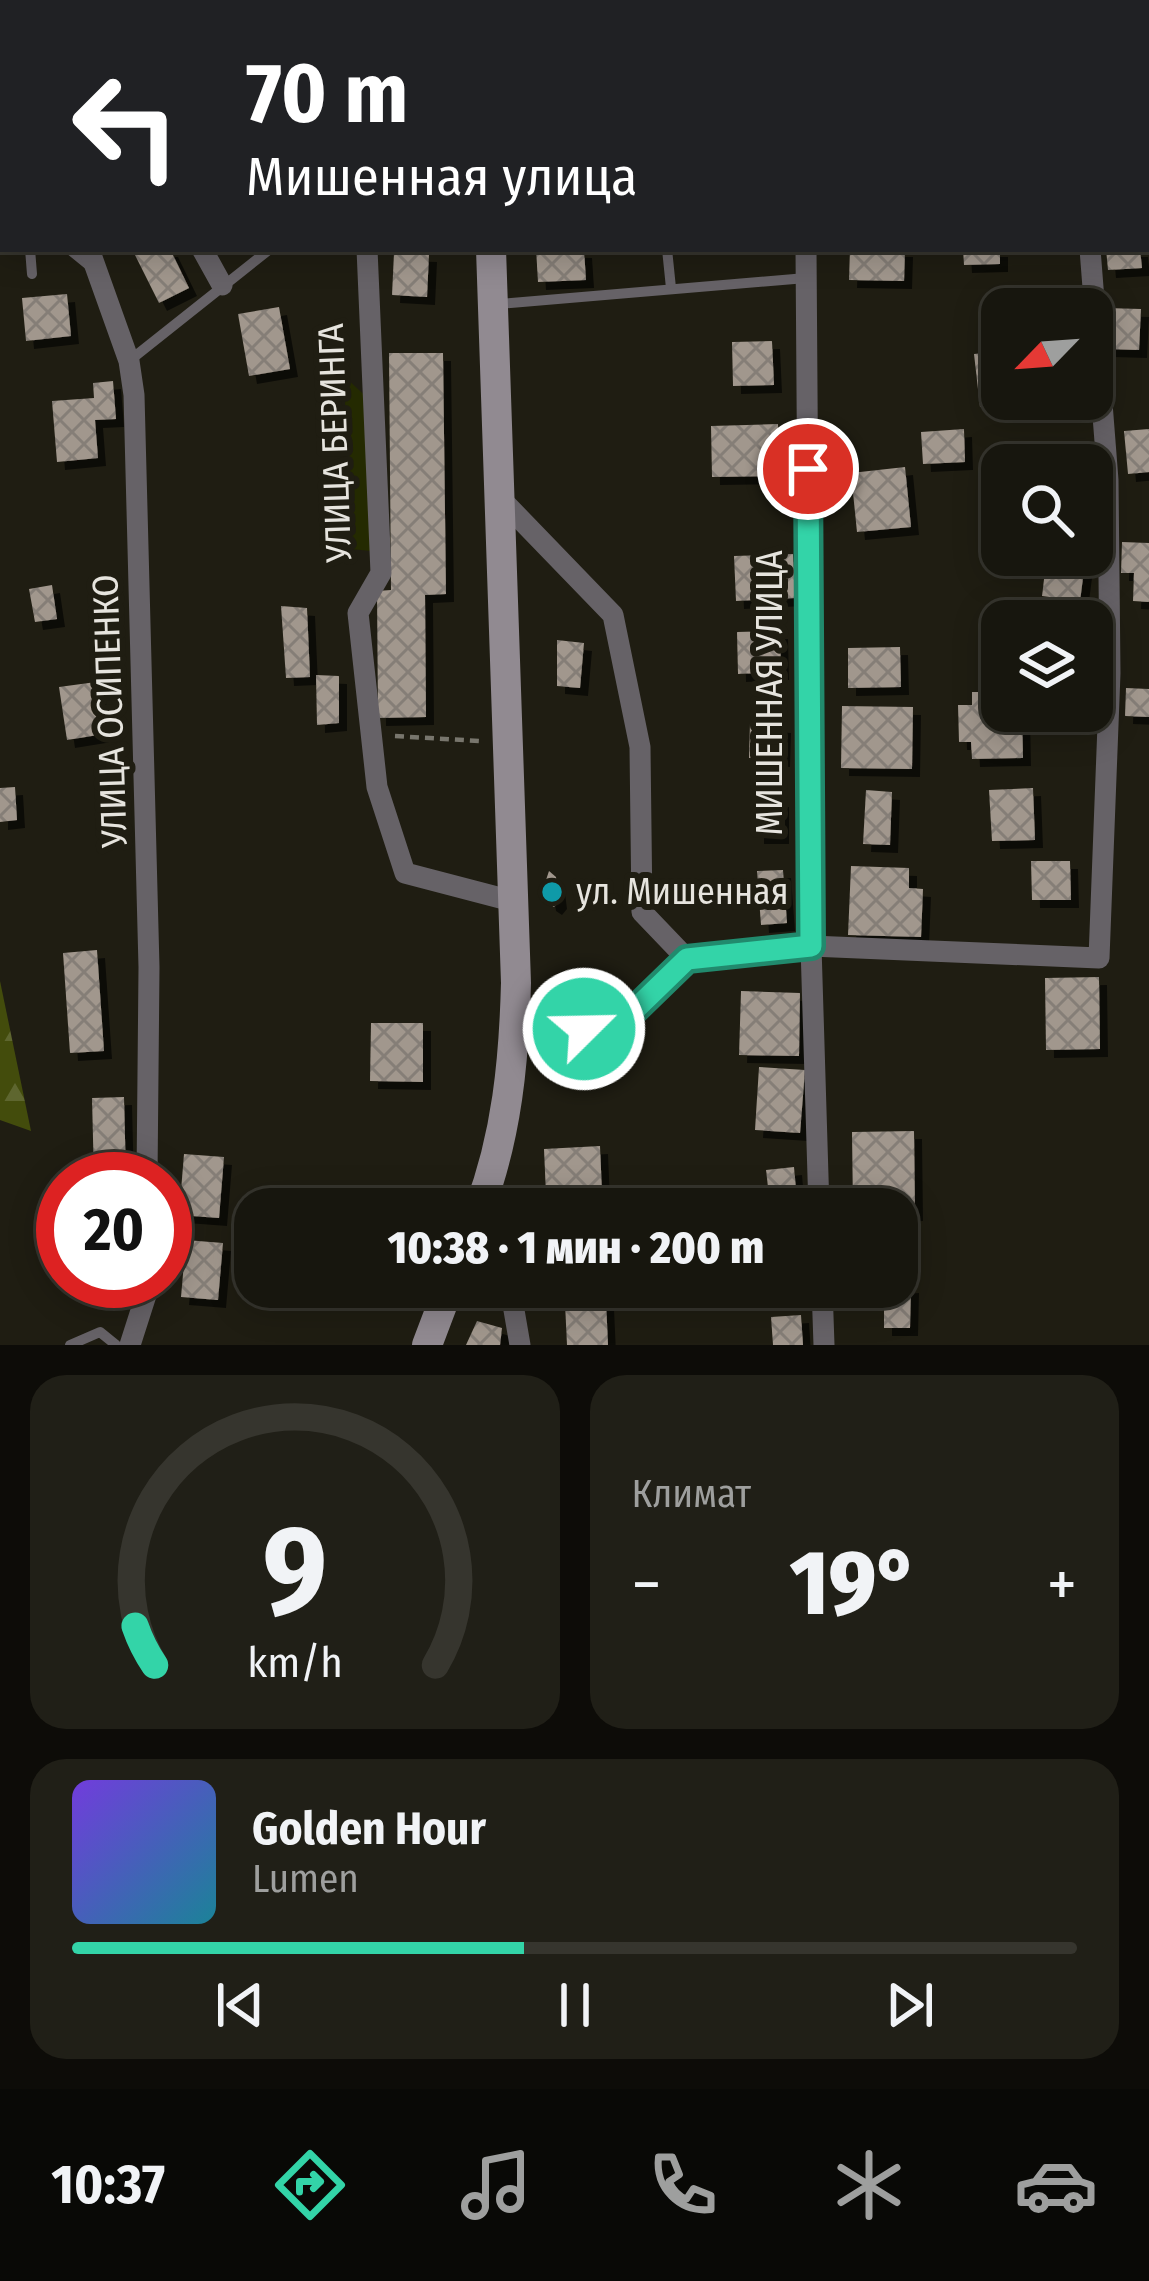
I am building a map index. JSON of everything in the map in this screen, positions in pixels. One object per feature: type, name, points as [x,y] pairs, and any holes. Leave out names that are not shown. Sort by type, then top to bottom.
[{"type":"main road","points":[[490,1188],[515,1040],[491,252]]},
{"type":"main road","points":[[427,1345],[441,1308]]},
{"type":"street","name":"УЛИЦА ОСИПЕНКО","points":[[90,252],[129,361],[134,395],[149,967],[147,1152]]},
{"type":"street","points":[[204,252],[222,285]]},
{"type":"street","name":"УЛИЦА БЕРИНГА","points":[[367,252],[381,573],[358,614],[376,787],[405,874],[512,901]]},
{"type":"street","name":"МИШЕННАЯ УЛИЦА","points":[[806,252],[811,946],[818,1188]]},
{"type":"street","points":[[497,495],[613,615],[640,746],[642,912],[687,959],[811,946],[1099,958],[1110,673],[1108,523],[1090,252]]},
{"type":"street","points":[[130,1345],[142,1308]]},
{"type":"street","points":[[514,1308],[520,1345]]},
{"type":"street","points":[[823,1308],[824,1345]]},
{"type":"lane","points":[[30,252],[32,274]]},
{"type":"lane","points":[[72,252],[102,278]]},
{"type":"lane","points":[[129,361],[266,252]]},
{"type":"lane","points":[[667,252],[670,288]]},
{"type":"lane","points":[[494,304],[806,278]]},
{"type":"lane","points":[[515,1040],[620,1024],[687,959]]},
{"type":"lane","points":[[70,1345],[100,1332],[116,1345]]},
{"type":"path","points":[[371,736],[484,742]]},
{"type":"green space","points":[[344,376],[374,404],[380,552],[351,549]]},
{"type":"green space","points":[[0,981],[31,1131],[0,1120]]},
{"type":"building","points":[[134,252],[171,252],[189,288],[159,303]]},
{"type":"building","points":[[536,252],[584,252],[586,280],[538,282]]},
{"type":"building","points":[[850,252],[905,252],[904,281],[849,280]]},
{"type":"building","points":[[963,252],[1000,252],[1000,264],[964,265]]},
{"type":"building","points":[[1106,252],[1140,252],[1142,268],[1108,270]]},
{"type":"building","points":[[394,253],[429,254],[427,297],[392,295]]},
{"type":"building","points":[[67,294],[71,336],[26,341],[22,298]]},
{"type":"building","points":[[279,307],[290,369],[249,376],[238,314]]},
{"type":"building","points":[[1113,308],[1141,309],[1139,350],[1113,349]]},
{"type":"building","points":[[772,341],[774,385],[733,386],[732,342]]},
{"type":"building","points":[[389,353],[443,353],[446,594],[425,595],[426,717],[378,718],[377,591],[391,590]]},
{"type":"building","points":[[981,353],[980,407],[974,354]]},
{"type":"building","points":[[113,381],[116,419],[95,420],[98,458],[57,462],[52,401],[94,398],[93,383]]},
{"type":"building","points":[[778,424],[780,476],[712,477],[711,426]]},
{"type":"building","points":[[964,429],[965,462],[923,464],[921,432]]},
{"type":"building","points":[[1149,429],[1149,472],[1128,474],[1124,431]]},
{"type":"building","points":[[905,467],[911,527],[857,532],[851,473]]},
{"type":"building","points":[[1122,542],[1149,543],[1149,602],[1133,601],[1134,573],[1121,573]]},
{"type":"building","points":[[793,554],[795,598],[736,601],[734,556]]},
{"type":"building","points":[[1044,576],[1083,576],[1080,600],[1042,596]]},
{"type":"building","points":[[52,585],[57,619],[35,622],[29,589]]},
{"type":"building","points":[[281,606],[307,608],[310,677],[286,678]]},
{"type":"building","points":[[780,631],[781,672],[738,674],[737,632]]},
{"type":"building","points":[[557,640],[584,643],[580,688],[557,686]]},
{"type":"building","points":[[900,647],[901,687],[848,688],[848,648]]},
{"type":"building","points":[[316,675],[339,676],[339,723],[317,725]]},
{"type":"building","points":[[96,682],[104,734],[67,740],[59,687]]},
{"type":"building","points":[[1126,688],[1149,689],[1149,717],[1125,716]]},
{"type":"building","points":[[972,692],[981,692],[981,732],[1022,732],[1023,758],[972,759],[971,742],[959,742],[958,705],[972,705]]},
{"type":"building","points":[[842,706],[913,707],[912,769],[841,768]]},
{"type":"building","points":[[750,723],[783,725],[782,759],[749,758]]},
{"type":"building","points":[[15,787],[17,820],[0,822],[0,788]]},
{"type":"building","points":[[1033,788],[1035,840],[992,841],[989,790]]},
{"type":"building","points":[[866,790],[892,792],[890,845],[863,844]]},
{"type":"building","points":[[756,799],[781,799],[781,836],[756,836]]},
{"type":"building","points":[[1031,861],[1070,861],[1071,900],[1032,900]]},
{"type":"building","points":[[851,866],[909,868],[909,888],[923,889],[921,937],[848,935]]},
{"type":"building","points":[[783,870],[787,923],[761,925],[757,871]]},
{"type":"building","name":"ул. Мишенная","points":[[549,871],[556,877],[559,901],[554,907],[548,903],[545,883]]},
{"type":"building","points":[[97,950],[104,1051],[70,1053],[63,953]]},
{"type":"building","points":[[1099,977],[1100,1049],[1046,1050],[1045,978]]},
{"type":"building","points":[[741,991],[800,993],[799,1056],[739,1055]]},
{"type":"building","points":[[371,1023],[423,1023],[423,1082],[370,1081]]},
{"type":"building","points":[[759,1067],[805,1070],[800,1133],[755,1130]]},
{"type":"building","points":[[124,1097],[125,1152],[93,1152],[92,1098]]},
{"type":"building","points":[[914,1131],[915,1188],[853,1188],[852,1132]]},
{"type":"building","points":[[600,1146],[602,1188],[546,1188],[544,1149]]},
{"type":"building","points":[[192,1155],[224,1157],[219,1218],[192,1216]]},
{"type":"building","points":[[794,1167],[796,1188],[768,1188],[766,1170]]},
{"type":"building","points":[[192,1240],[223,1243],[218,1300],[192,1298]]},
{"type":"building","points":[[565,1308],[606,1308],[608,1345],[567,1345]]},
{"type":"building","points":[[884,1308],[910,1308],[910,1328],[884,1328]]},
{"type":"building","points":[[801,1315],[803,1345],[773,1345],[771,1317]]},
{"type":"building","points":[[477,1321],[502,1328],[500,1345],[466,1345]]},
{"type":"place","name":"ул. Мишенная","points":[[552,892]]},
{"type":"route","points":[[584,1029],[620,1024],[687,959],[811,946],[808,469]]}]
